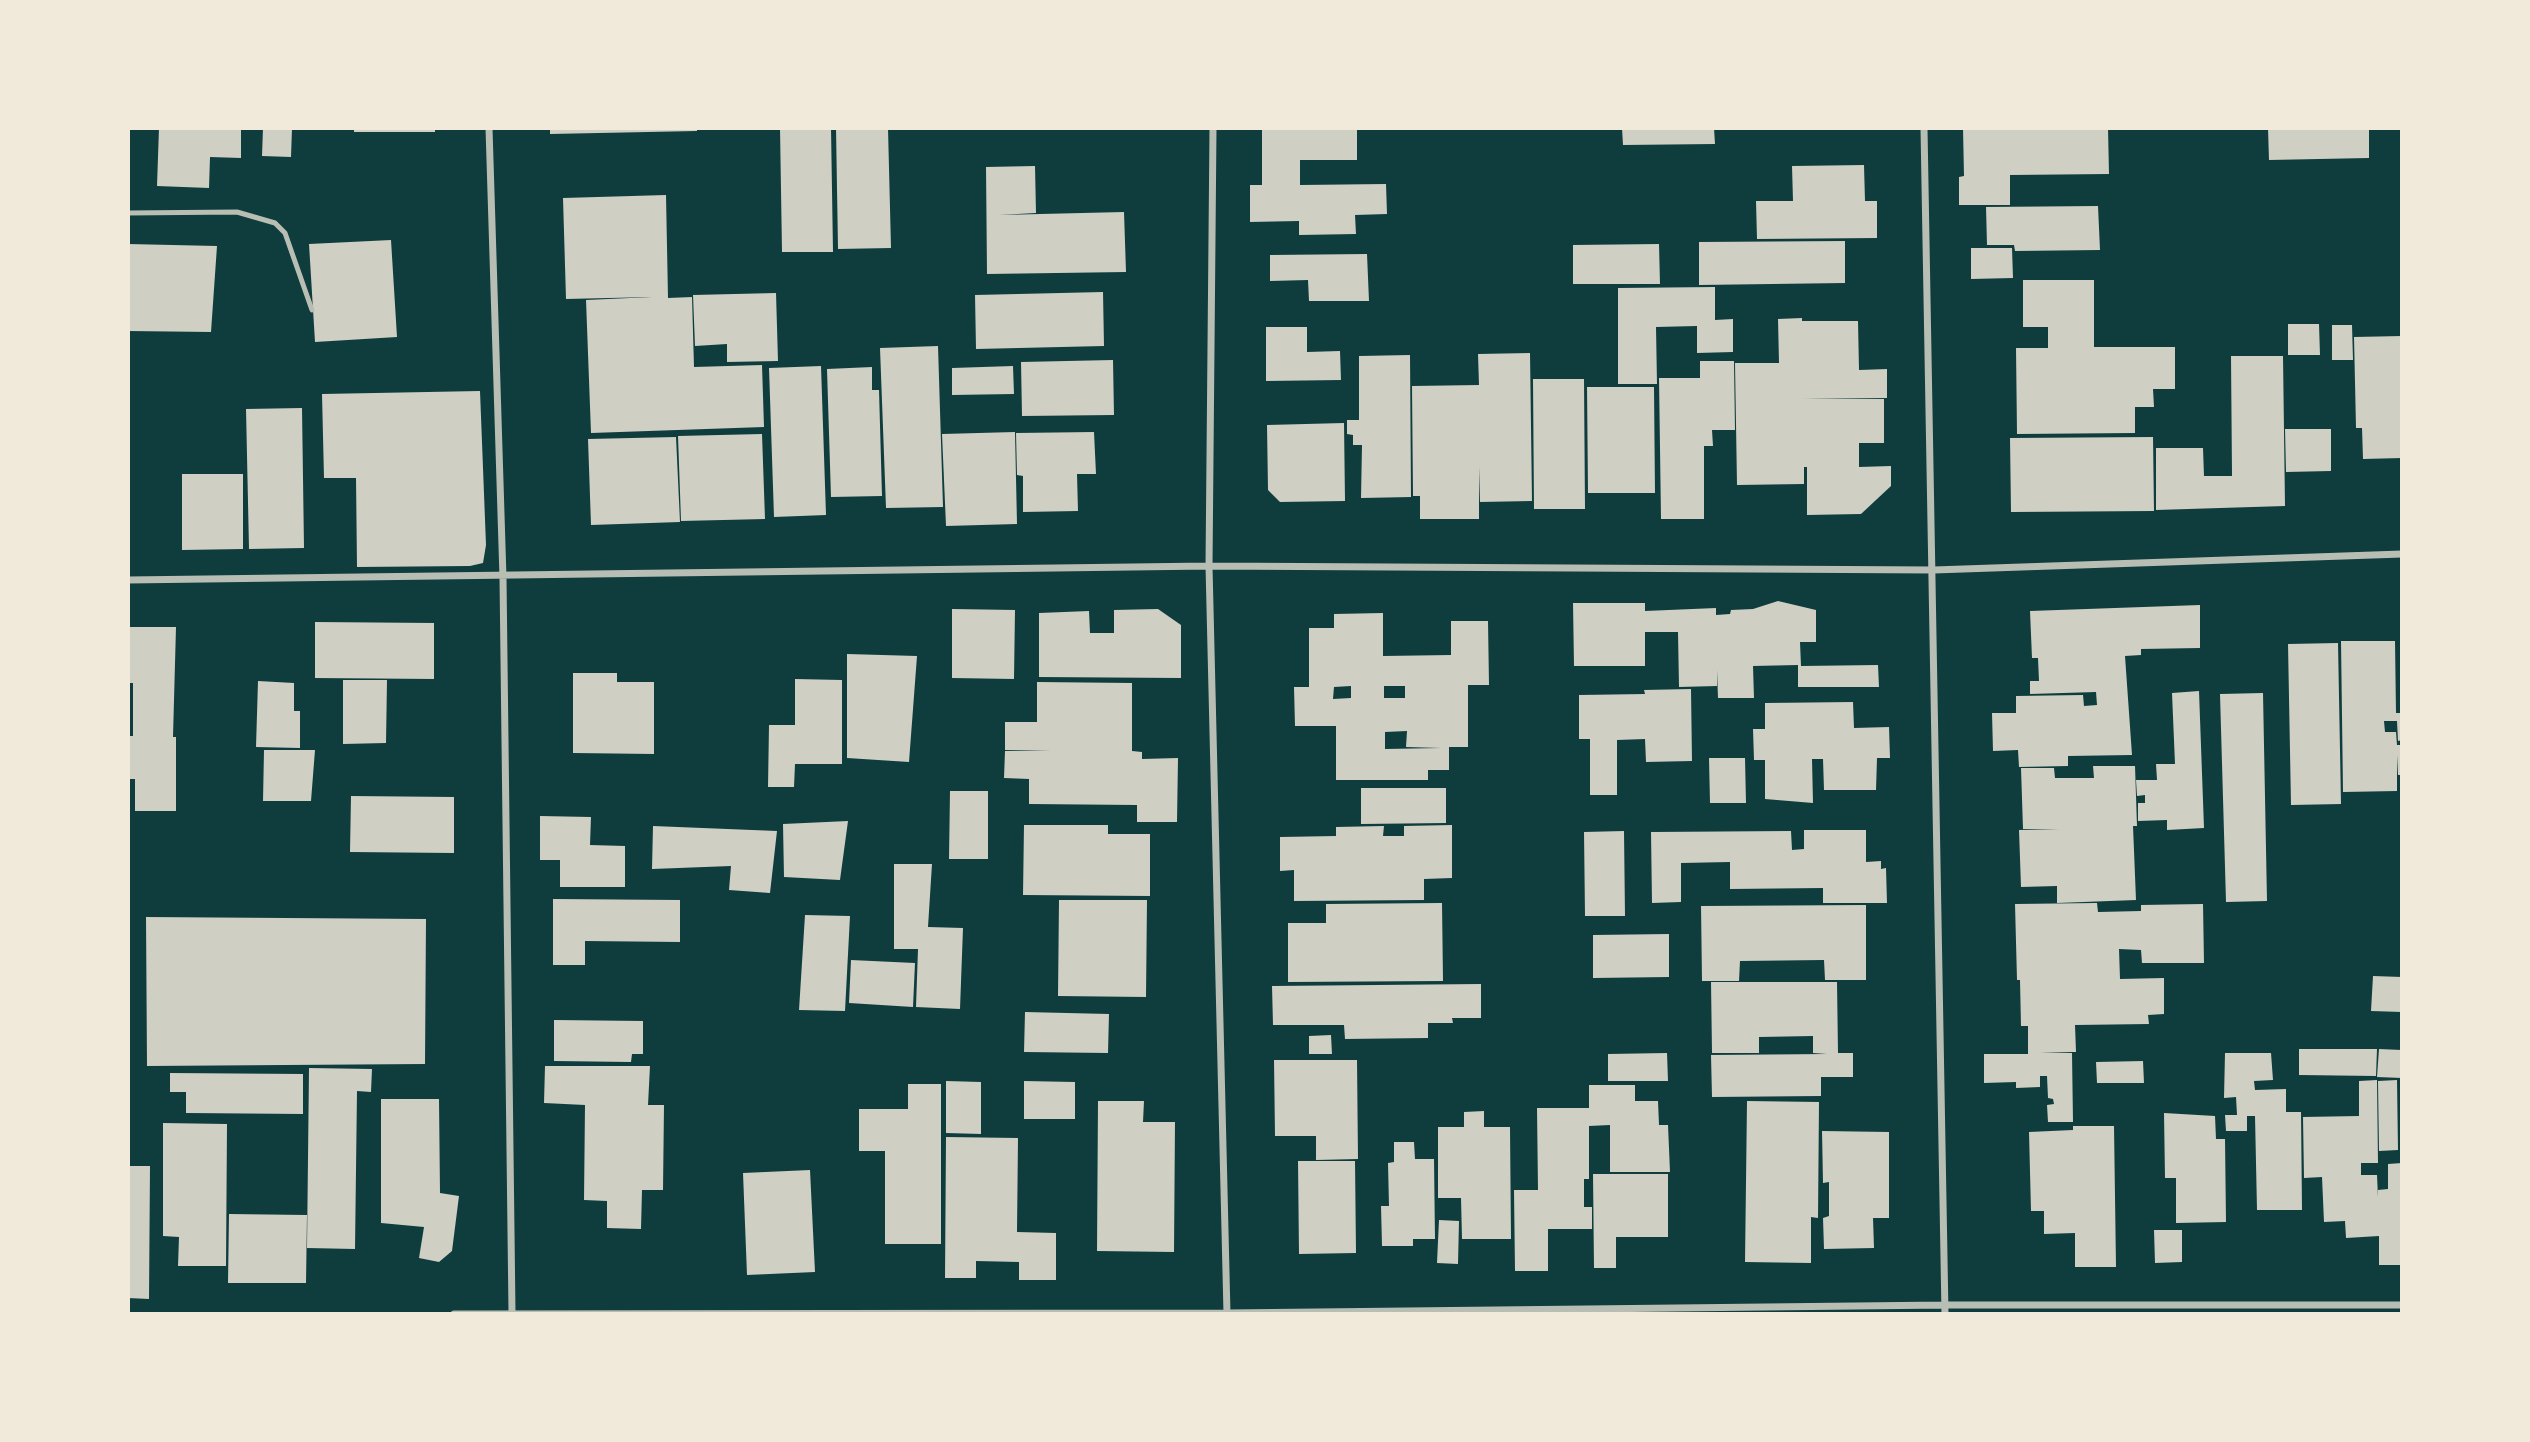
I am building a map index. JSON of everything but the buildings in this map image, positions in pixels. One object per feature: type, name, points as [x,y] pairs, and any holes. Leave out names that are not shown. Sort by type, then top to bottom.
[{"type":"street","points":[[489,128],[503,578],[512,1314]]},
{"type":"street","points":[[1213,128],[1209,566],[1227,1314]]},
{"type":"street","points":[[1924,128],[1934,570],[1945,1314]]},
{"type":"street","points":[[128,580],[503,578],[1209,566],[1934,570],[2402,554]]},
{"type":"street","points":[[454,1314],[1227,1314],[1945,1305],[2402,1305]]},
{"type":"lane","points":[[128,213],[237,212],[275,223],[285,233],[312,310]]}]
